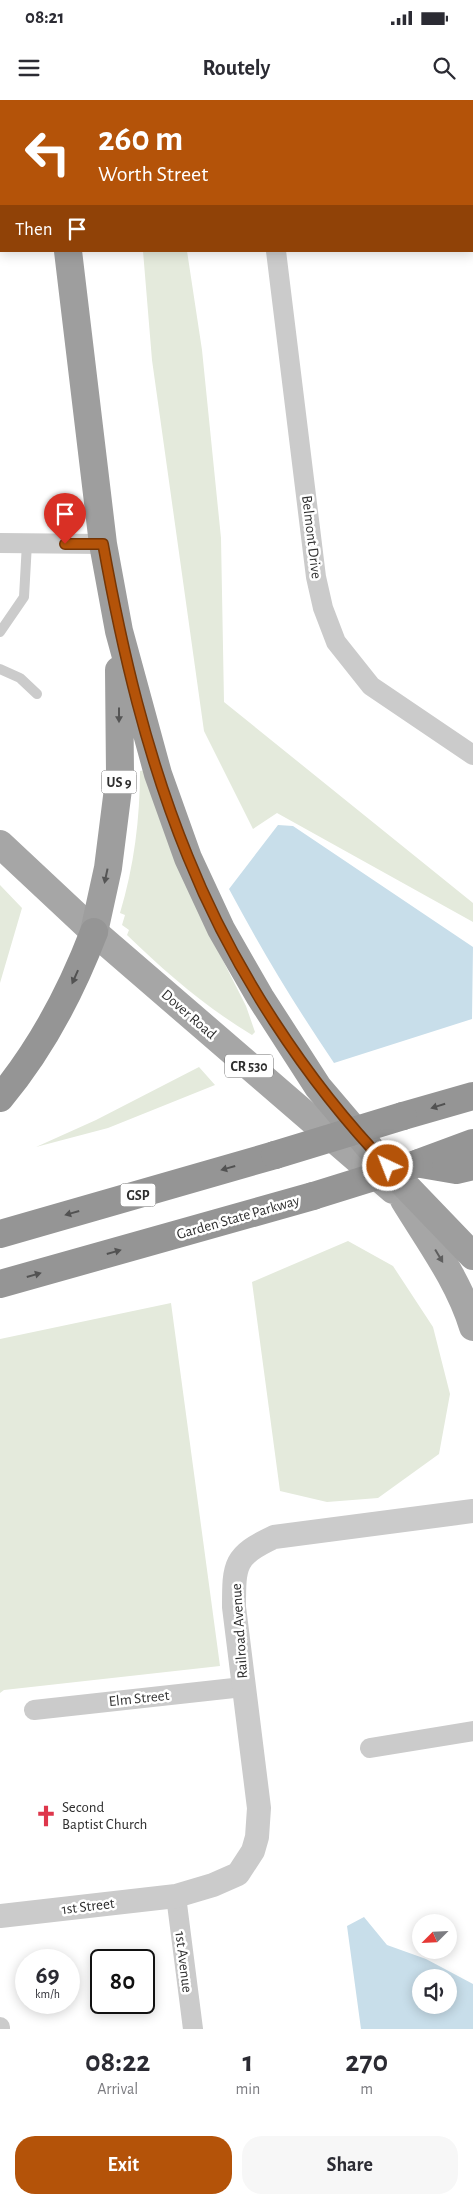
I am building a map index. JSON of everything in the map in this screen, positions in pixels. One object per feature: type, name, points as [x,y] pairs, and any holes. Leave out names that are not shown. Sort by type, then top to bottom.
[{"type":"highway","name":"US 9","points":[[68,252],[103,544],[119,631],[158,774],[188,858],[221,929],[260,997],[318,1087],[375,1154],[473,1257]]},
{"type":"highway","name":"US 9","points":[[0,1098],[26,1065],[49,1028],[73,984],[94,932],[108,868],[120,772],[119,631]]},
{"type":"highway","name":"GSP","points":[[0,1234],[473,1096]]},
{"type":"highway","name":"Garden State Parkway","points":[[0,1284],[313,1196],[419,1163],[473,1143]]},
{"type":"highway","points":[[419,1163],[456,1170],[473,1166]]},
{"type":"main road","name":"Dover Road","points":[[0,844],[94,932],[404,1200],[473,1257]]},
{"type":"main road","points":[[404,1200],[450,1274],[466,1306],[473,1328]]},
{"type":"street","name":"Belmont Drive","points":[[276,252],[316,577],[323,608],[336,642],[371,686],[473,755]]},
{"type":"street","points":[[0,543],[103,544]]},
{"type":"street","name":"Railroad Avenue","points":[[176,1896],[214,1885],[238,1874],[253,1851],[257,1837],[259,1808],[234,1608],[234,1579],[240,1560],[251,1548],[274,1537],[303,1531],[473,1511]]},
{"type":"street","name":"Elm Street","points":[[34,1710],[243,1687]]},
{"type":"street","points":[[370,1748],[473,1731]]},
{"type":"street","name":"1st Street","points":[[0,1916],[176,1896]]},
{"type":"street","name":"1st Avenue","points":[[176,1896],[193,2029]]},
{"type":"lane","points":[[0,632],[24,597],[27,543]]},
{"type":"lane","points":[[0,669],[20,678],[37,694]]},
{"type":"shaded area","points":[[143,252],[187,252],[202,350],[221,538],[224,702],[473,903],[473,922],[277,813],[253,829],[204,731],[152,360]]},
{"type":"shaded area","points":[[146,770],[203,921],[246,1006],[255,1032],[252,1035],[219,1013],[171,976],[127,935],[129,930],[122,925],[125,915],[120,913],[132,860],[139,807],[140,771]]},
{"type":"shaded area","points":[[0,885],[22,908],[0,983]]},
{"type":"shaded area","points":[[199,1067],[215,1085],[108,1128],[36,1147],[96,1120]]},
{"type":"shaded area","points":[[348,1241],[393,1266],[433,1327],[450,1394],[439,1454],[378,1498],[327,1502],[280,1491],[252,1282]]},
{"type":"shaded area","points":[[171,1303],[220,1666],[4,1690],[0,1693],[0,1339]]},
{"type":"water","points":[[278,825],[293,826],[473,947],[472,1019],[334,1063],[279,978],[229,889]]},
{"type":"water","points":[[364,1917],[387,1945],[412,1954],[412,1959],[426,1959],[445,1969],[412,1969],[412,2014],[457,2014],[457,1975],[473,1984],[473,2029],[361,2029],[347,1926]]},
{"type":"place","name":"Second Baptist Church","points":[[46,1816]]},
{"type":"route","points":[[65,544],[103,544],[119,631],[158,774],[188,858],[221,929],[260,997],[318,1087],[375,1154],[388,1166]]}]
